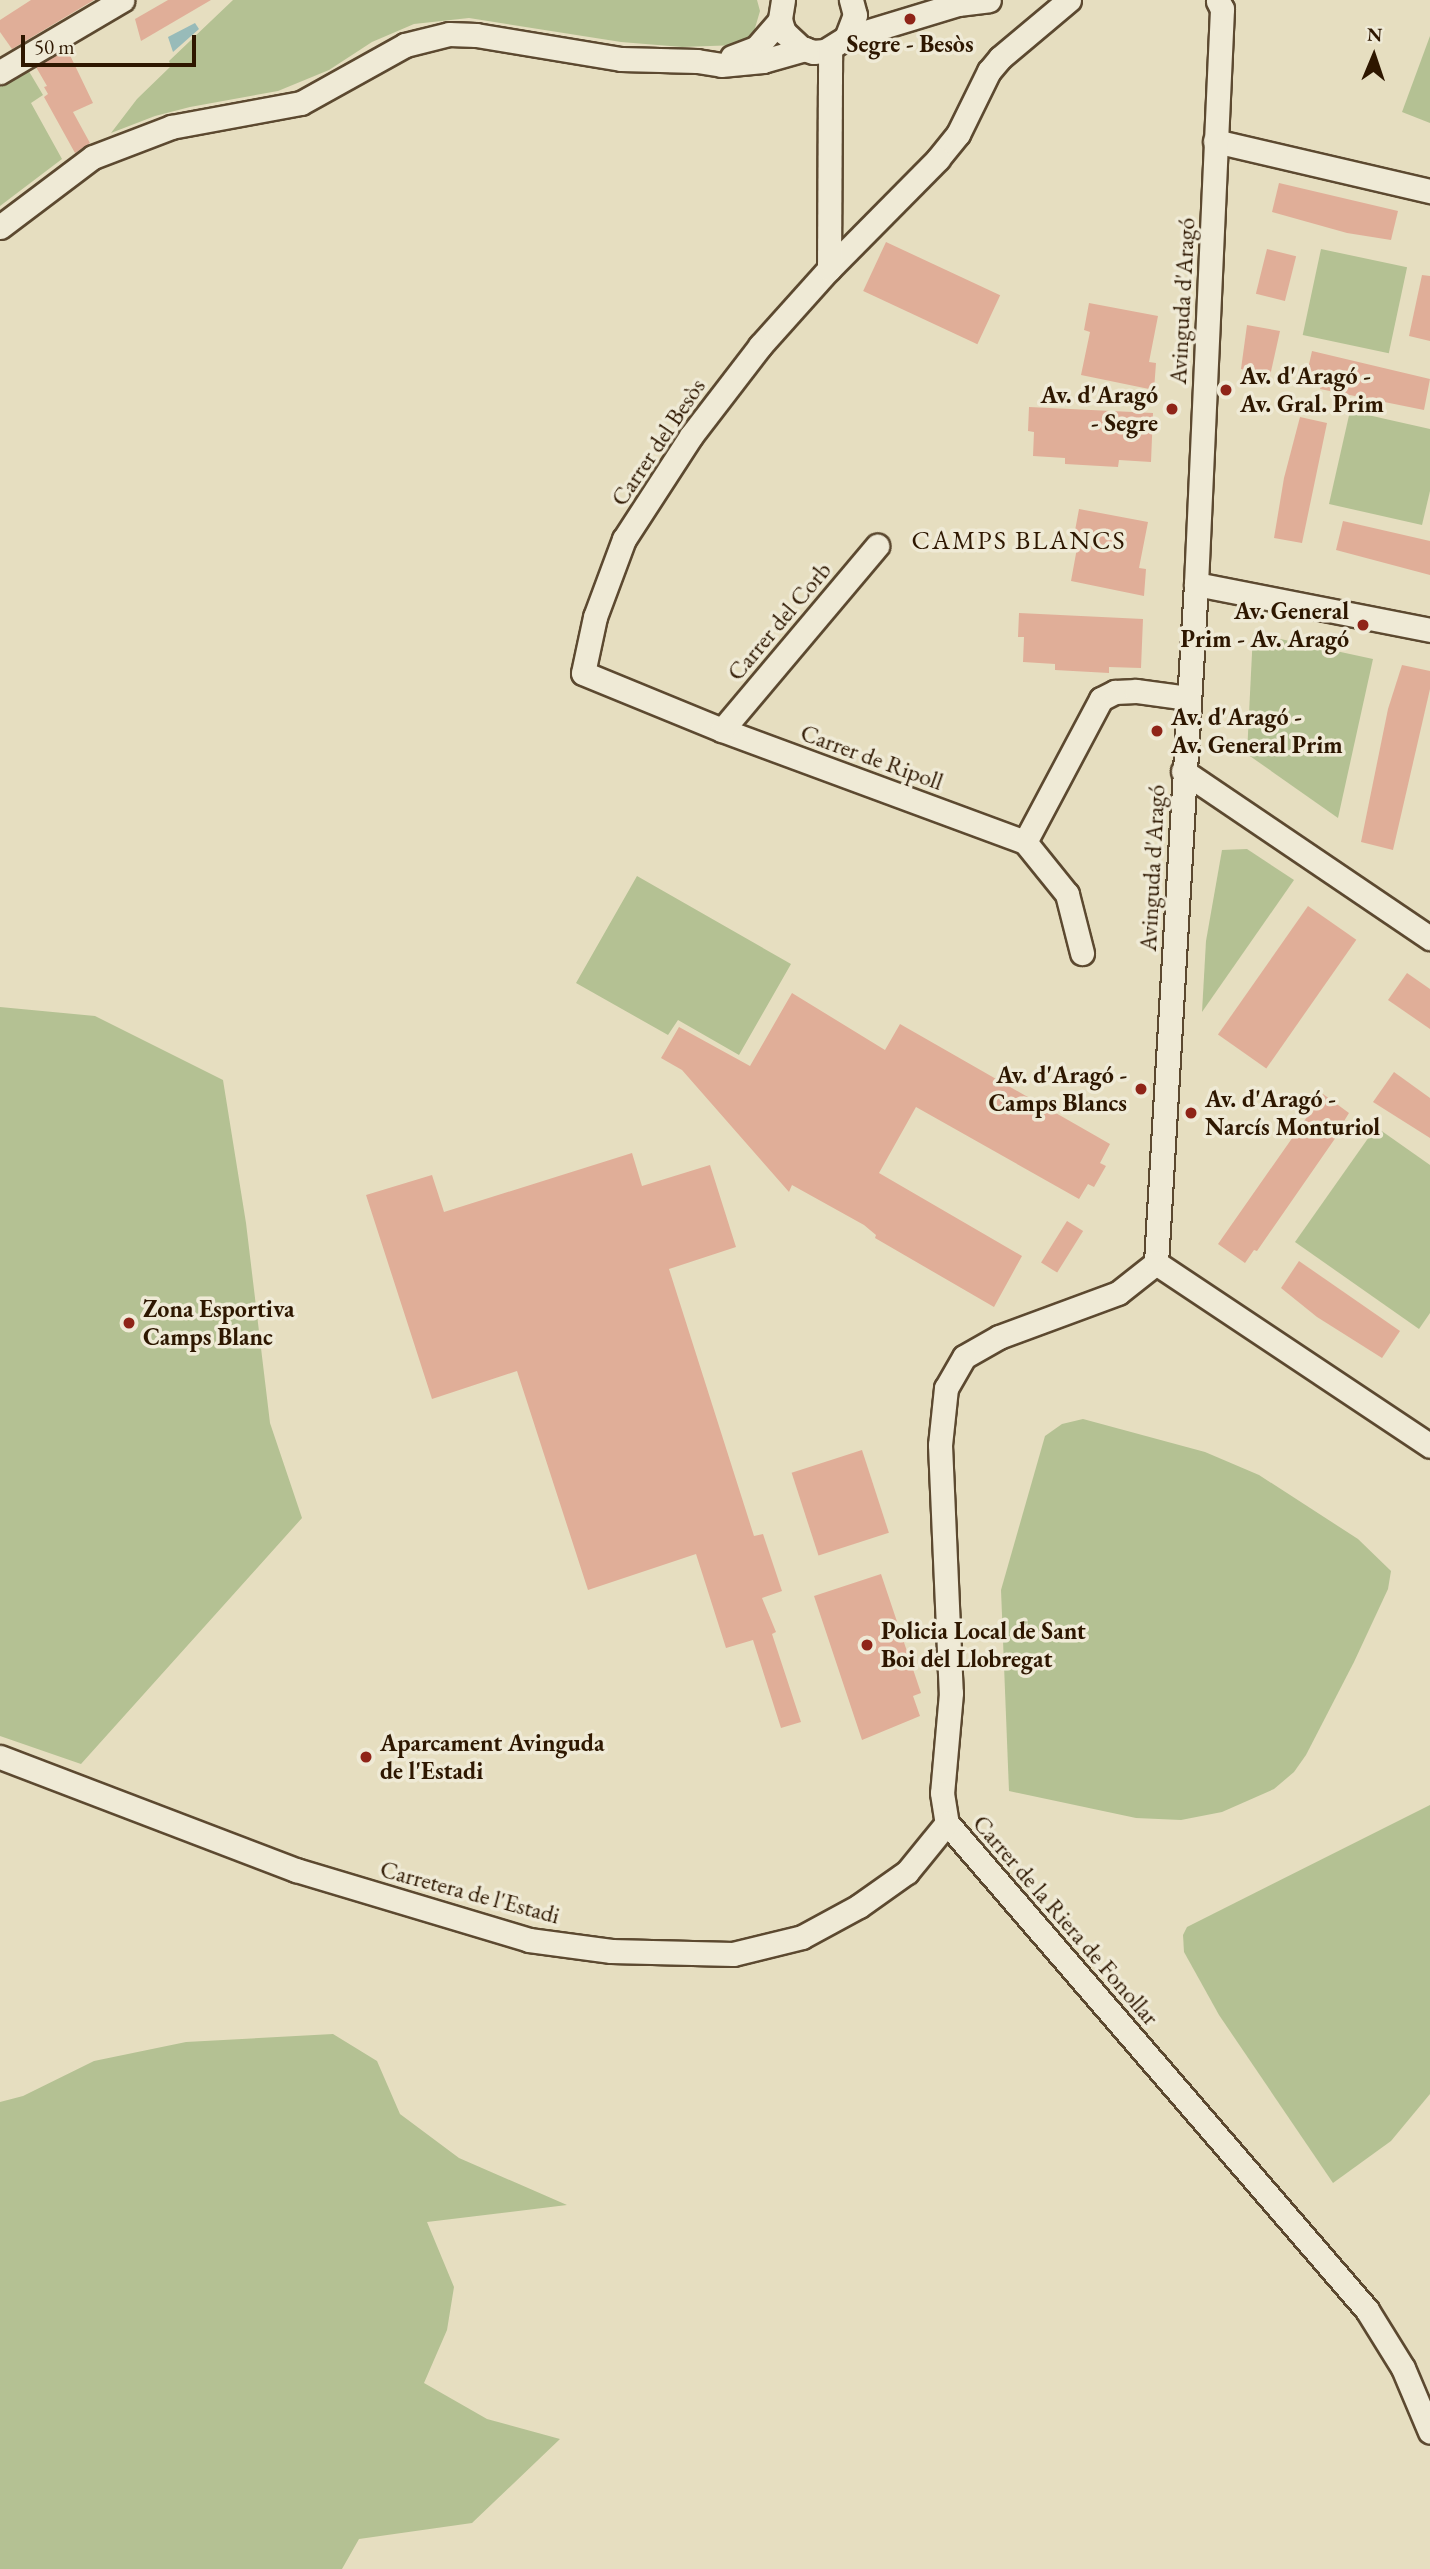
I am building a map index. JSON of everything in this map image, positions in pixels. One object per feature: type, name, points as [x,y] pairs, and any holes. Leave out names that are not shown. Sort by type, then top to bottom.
[{"type":"street","points":[[0,72],[122,0]]},
{"type":"street","points":[[830,269],[838,44],[855,15],[851,0]]},
{"type":"street","points":[[0,227],[93,157],[171,127],[301,103],[405,45],[449,34],[476,35],[621,59],[738,65],[838,44],[958,4],[989,0]]},
{"type":"street","name":"Carrer del Besòs","points":[[583,673],[594,617],[624,539],[691,436],[738,372],[830,269],[938,159],[958,134],[989,71],[1000,58],[1069,0]]},
{"type":"street","points":[[1198,0],[1218,0]]},
{"type":"street","name":"Avinguda d'Aragó","points":[[1211,0],[1206,82],[1217,104]]},
{"type":"street","name":"Avinguda d'Aragó","points":[[1156,1263],[1196,584],[1222,9],[1218,0]]},
{"type":"street","name":"Avinguda d'Aragó","points":[[1217,104],[1231,88],[1236,0]]},
{"type":"street","points":[[779,7],[791,41],[805,49]]},
{"type":"street","points":[[697,61],[746,54],[764,41],[779,7]]},
{"type":"street","points":[[1216,141],[1430,191]]},
{"type":"street","name":"Carrer del Corb","points":[[722,730],[877,546]]},
{"type":"street","points":[[1196,584],[1430,630]]},
{"type":"street","name":"Carrer de Ripoll","points":[[583,673],[722,730],[1025,842]]},
{"type":"street","points":[[1082,953],[1067,894],[1025,842],[1101,699],[1115,692],[1136,691],[1188,698]]},
{"type":"street","points":[[1183,771],[1430,938]]},
{"type":"street","points":[[1156,1263],[1430,1446]]},
{"type":"street","name":"Carrer de la Riera de Fonollar","points":[[1156,1263],[1118,1293],[999,1337],[964,1357],[946,1388],[940,1445],[951,1693],[942,1793],[947,1823],[1367,2310],[1403,2368],[1430,2432]]},
{"type":"street","name":"Carretera de l'Estadi","points":[[0,1757],[296,1870],[529,1940],[611,1951],[733,1954],[802,1937],[859,1906],[906,1872],[947,1823]]},
{"type":"green space","points":[[233,0],[757,0],[760,11],[753,35],[738,45],[682,47],[621,42],[469,18],[414,24],[372,42],[329,70],[278,91],[190,107],[155,116],[111,133],[137,99],[171,66],[169,61]]},
{"type":"green space","points":[[1430,36],[1430,123],[1402,112]]},
{"type":"green space","points":[[27,68],[43,95],[31,103],[62,159],[0,206],[0,87]]},
{"type":"green space","points":[[1321,249],[1407,267],[1389,353],[1303,335]]},
{"type":"green space","points":[[1350,411],[1430,429],[1430,491],[1422,525],[1329,504]]},
{"type":"green space","points":[[1253,633],[1373,659],[1338,818],[1247,754]]},
{"type":"green space","points":[[1247,849],[1294,880],[1202,1012],[1206,941],[1222,850]]},
{"type":"green space","points":[[637,876],[791,964],[739,1055],[678,1020],[668,1035],[576,983]]},
{"type":"green space","name":"Zona Esportiva Camps Blanc","points":[[0,1007],[95,1016],[223,1080],[246,1223],[270,1423],[302,1518],[81,1764],[0,1736]]},
{"type":"green space","points":[[1376,1127],[1430,1165],[1430,1313],[1419,1329],[1295,1242]]},
{"type":"green space","points":[[1083,1419],[1205,1452],[1259,1475],[1358,1539],[1391,1571],[1388,1589],[1306,1755],[1294,1772],[1274,1789],[1222,1812],[1181,1820],[1136,1818],[1009,1791],[1001,1590],[1045,1436],[1062,1424]]},
{"type":"green space","points":[[1430,1805],[1430,2094],[1391,2141],[1333,2183],[1219,2015],[1184,1952],[1183,1935],[1187,1927]]},
{"type":"green space","points":[[333,2034],[377,2061],[400,2114],[459,2158],[567,2205],[427,2222],[454,2287],[447,2330],[424,2383],[487,2419],[560,2439],[472,2523],[359,2539],[342,2569],[0,2569],[0,2102],[23,2096],[94,2061],[186,2042]]},
{"type":"water","points":[[195,23],[199,29],[173,52],[168,37]]},
{"type":"building","points":[[31,0],[94,0],[12,49],[0,32],[0,20]]},
{"type":"building","points":[[168,0],[211,0],[141,41],[135,19]]},
{"type":"building","points":[[67,49],[93,103],[73,112],[90,143],[75,153],[44,97],[48,94],[44,87],[47,86],[36,67]]},
{"type":"building","points":[[1279,183],[1398,211],[1391,240],[1347,233],[1272,212]]},
{"type":"building","points":[[886,242],[1000,295],[977,344],[863,291]]},
{"type":"building","points":[[1267,249],[1296,256],[1285,301],[1256,294]]},
{"type":"building","points":[[1422,275],[1430,276],[1430,341],[1409,336]]},
{"type":"building","points":[[1089,303],[1158,316],[1149,362],[1156,363],[1154,390],[1081,375],[1090,332],[1084,330]]},
{"type":"building","points":[[1247,325],[1280,331],[1270,376],[1241,369]]},
{"type":"building","points":[[1312,351],[1430,379],[1424,410],[1320,389],[1321,385],[1305,382]]},
{"type":"building","points":[[1029,407],[1153,413],[1151,462],[1119,460],[1118,467],[1065,464],[1065,458],[1033,456],[1034,432],[1028,431]]},
{"type":"building","points":[[1300,417],[1327,423],[1302,543],[1274,538],[1284,478]]},
{"type":"building","points":[[1079,509],[1148,522],[1139,568],[1146,569],[1144,596],[1071,581],[1079,537],[1074,536]]},
{"type":"building","points":[[1343,521],[1430,541],[1430,575],[1336,550]]},
{"type":"building","points":[[1019,613],[1143,619],[1141,668],[1109,667],[1109,673],[1055,670],[1055,664],[1023,662],[1024,637],[1018,637]]},
{"type":"building","points":[[1402,665],[1430,671],[1430,689],[1393,850],[1361,842],[1388,709]]},
{"type":"building","points":[[1308,906],[1356,940],[1266,1068],[1218,1035]]},
{"type":"building","points":[[1407,973],[1430,989],[1430,1029],[1388,1000]]},
{"type":"building","points":[[792,993],[885,1050],[900,1024],[1110,1144],[1100,1163],[1106,1166],[1094,1187],[1088,1184],[1079,1199],[916,1107],[879,1173],[1022,1256],[994,1307],[875,1238],[876,1235],[864,1225],[792,1185],[789,1192],[682,1070],[661,1058],[679,1027],[750,1066]]},
{"type":"building","points":[[1394,1072],[1430,1098],[1430,1138],[1373,1102]]},
{"type":"building","points":[[1323,1094],[1349,1113],[1341,1126],[1343,1127],[1257,1251],[1254,1250],[1245,1263],[1218,1244]]},
{"type":"building","points":[[632,1153],[642,1186],[710,1165],[736,1247],[669,1269],[754,1536],[763,1534],[782,1591],[762,1598],[776,1632],[772,1634],[801,1722],[781,1728],[753,1640],[726,1648],[696,1554],[588,1590],[517,1371],[432,1399],[366,1195],[432,1175],[444,1212]]},
{"type":"building","points":[[1067,1221],[1083,1231],[1057,1273],[1041,1263]]},
{"type":"building","points":[[1299,1261],[1400,1331],[1382,1358],[1317,1317],[1281,1288]]},
{"type":"building","points":[[862,1450],[889,1533],[819,1556],[792,1473]]},
{"type":"building","name":"Policia Local de Sant Boi del Llobregat","points":[[881,1574],[921,1693],[913,1696],[920,1716],[862,1740],[814,1596]]},
{"type":"place","name":"Segre - Besòs","points":[[910,19]]},
{"type":"place","name":"Av. d'Aragó - Av. Gral. Prim","points":[[1226,390]]},
{"type":"place","name":"Av. d'Aragó - Segre","points":[[1172,409]]},
{"type":"place","name":"Av. General Prim - Av. Aragó","points":[[1363,625]]},
{"type":"place","name":"Av. d'Aragó - Av. General Prim","points":[[1157,731]]},
{"type":"place","name":"Av. d'Aragó - Camps Blancs","points":[[1141,1089]]},
{"type":"place","name":"Av. d'Aragó - Narcís Monturiol","points":[[1191,1113]]},
{"type":"place","name":"Zona Esportiva Camps Blanc","points":[[129,1323]]},
{"type":"place","name":"Policia Local de Sant Boi del Llobregat","points":[[867,1645]]},
{"type":"place","name":"Aparcament Avinguda de l'Estadi","points":[[366,1757]]},
{"type":"district","name":"CAMPS BLANCS","points":[[1019,541]]}]
